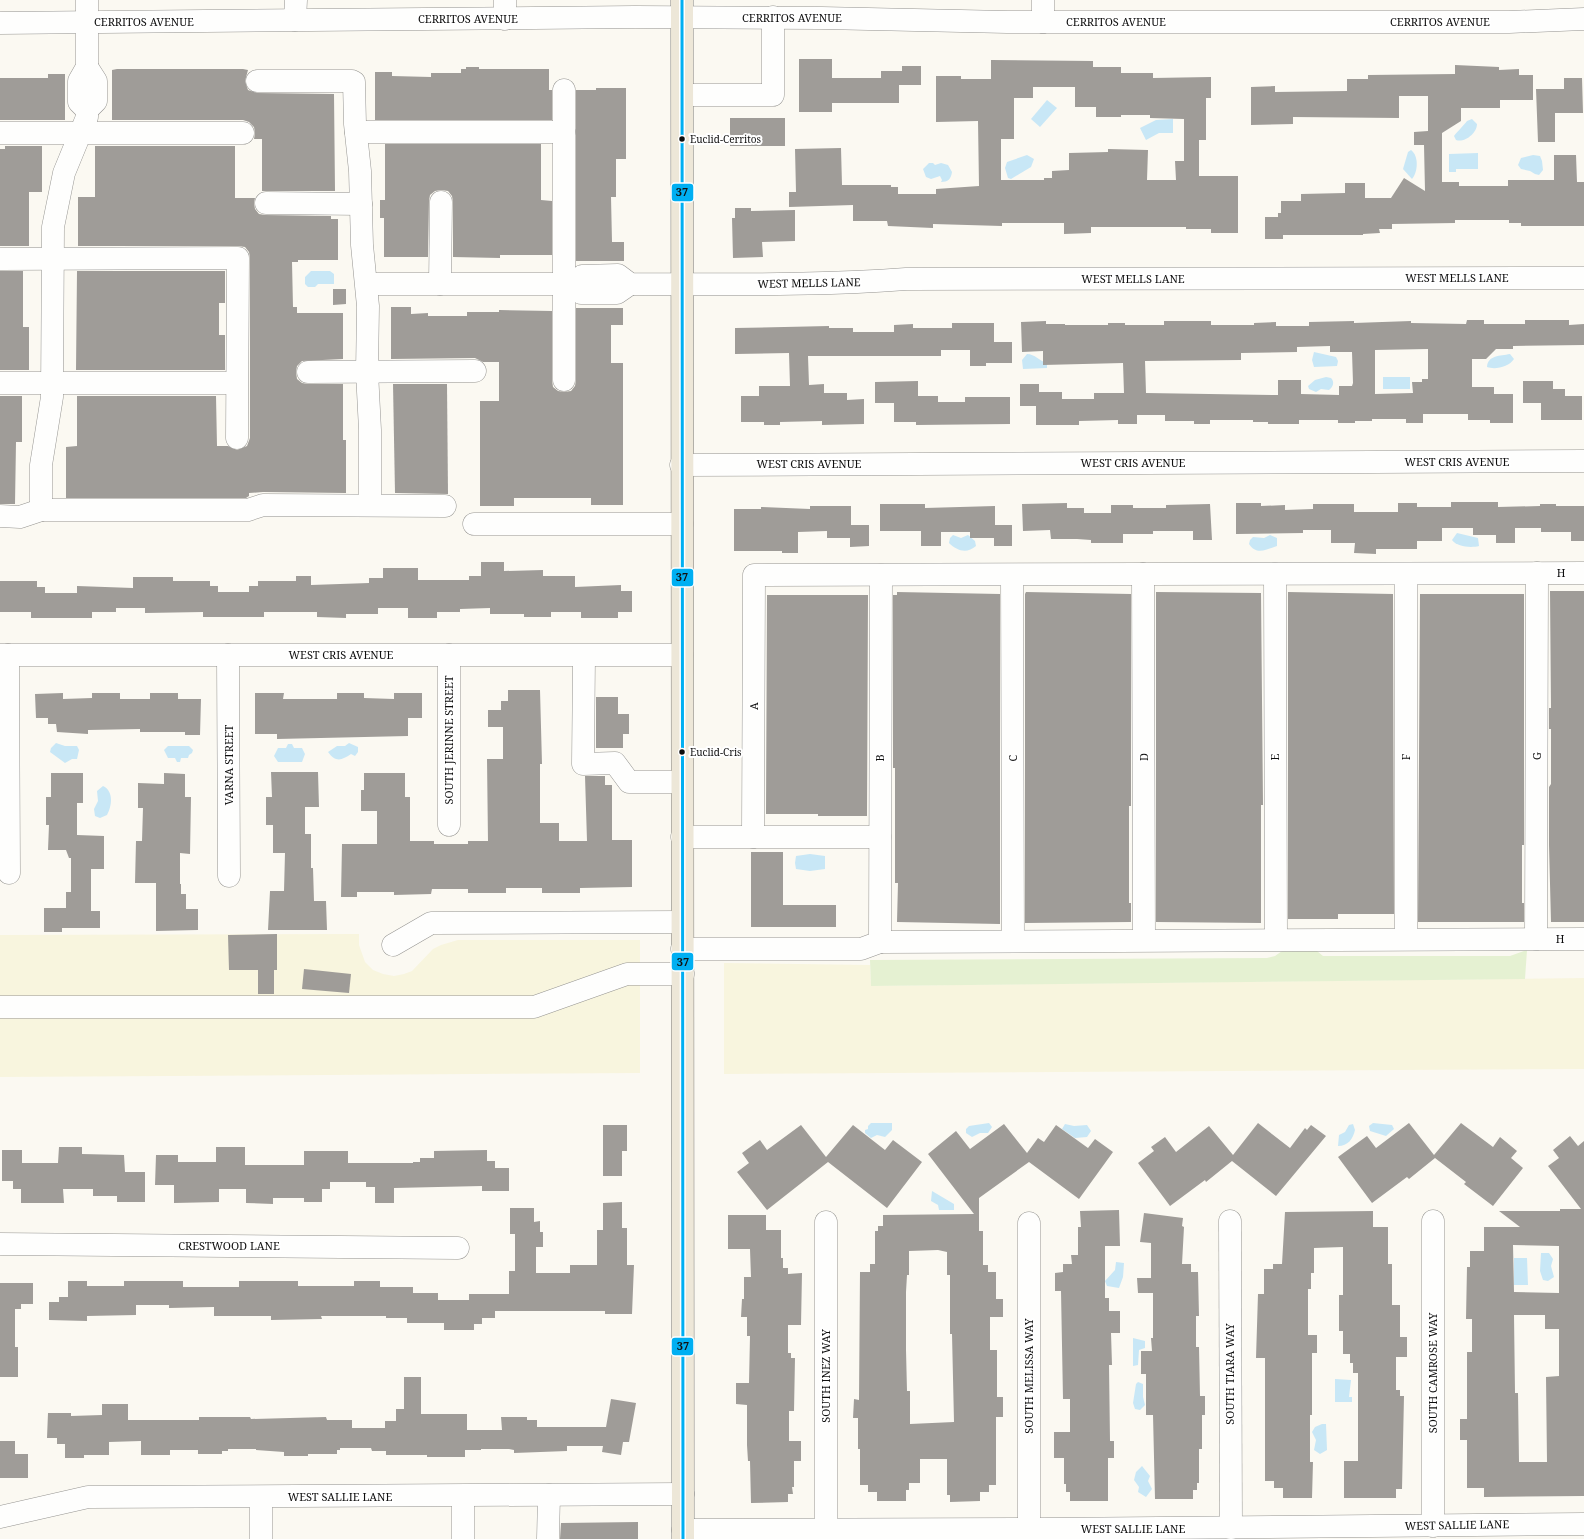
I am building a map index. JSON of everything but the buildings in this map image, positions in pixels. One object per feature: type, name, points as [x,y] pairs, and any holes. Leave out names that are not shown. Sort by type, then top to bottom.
[{"type":"main road","points":[[682,9],[683,1535]]},
{"type":"street","points":[[41,510],[41,466],[50,413],[52,383],[53,227],[59,191],[68,162],[87,116],[87,110],[96,101],[96,81],[87,67],[87,0]]},
{"type":"street","points":[[1043,0],[1043,22]]},
{"type":"street","name":"CERRITOS AVENUE","points":[[0,23],[87,22],[296,10],[505,9],[682,9],[773,18],[1043,22],[1509,22],[1584,19]]},
{"type":"street","points":[[683,95],[773,95],[773,18]]},
{"type":"street","points":[[257,81],[352,80],[354,82],[356,132],[360,158],[362,245],[367,284],[369,319],[367,372],[370,430],[370,505]]},
{"type":"street","points":[[564,90],[569,284],[564,380]]},
{"type":"street","points":[[0,133],[243,132]]},
{"type":"street","points":[[356,132],[564,132]]},
{"type":"street","points":[[440,284],[441,202]]},
{"type":"street","points":[[266,203],[361,204]]},
{"type":"street","points":[[0,259],[238,258],[236,383],[237,438]]},
{"type":"street","name":"WEST MELLS LANE","points":[[569,284],[581,293],[617,293],[630,284],[829,284],[906,279],[1584,278]]},
{"type":"street","points":[[367,284],[569,284]]},
{"type":"street","points":[[308,372],[475,371]]},
{"type":"street","points":[[0,383],[236,383]]},
{"type":"street","name":"WEST CRIS AVENUE","points":[[682,465],[1584,461]]},
{"type":"street","points":[[0,516],[20,517],[41,510],[248,510],[263,505],[446,506]]},
{"type":"street","points":[[474,524],[682,524]]},
{"type":"street","name":"G","points":[[1536,939],[1537,573]]},
{"type":"street","name":"H","points":[[754,575],[1584,573]]},
{"type":"street","name":"D","points":[[1144,574],[1144,940]]},
{"type":"street","name":"E","points":[[1275,574],[1276,939]]},
{"type":"street","name":"F","points":[[1406,574],[1406,939]]},
{"type":"street","name":"A","points":[[754,575],[754,837]]},
{"type":"street","name":"B","points":[[880,942],[881,575]]},
{"type":"street","name":"C","points":[[1012,575],[1013,941]]},
{"type":"street","points":[[4,655],[9,873]]},
{"type":"street","name":"WEST CRIS AVENUE","points":[[4,655],[682,655]]},
{"type":"street","name":"VARNA STREET","points":[[228,655],[229,876]]},
{"type":"street","name":"SOUTH JERINNE STREET","points":[[449,655],[449,825]]},
{"type":"street","points":[[584,656],[583,764],[614,763],[629,782],[682,782]]},
{"type":"street","points":[[682,837],[880,837]]},
{"type":"street","points":[[393,944],[431,923],[682,922]]},
{"type":"street","name":"H","points":[[682,949],[861,949],[880,942],[1276,939],[1584,939]]},
{"type":"street","points":[[0,1007],[534,1007],[627,974],[683,974]]},
{"type":"street","name":"SOUTH TIARA WAY","points":[[1230,1221],[1230,1528]]},
{"type":"street","name":"SOUTH CAMROSE WAY","points":[[1432,1526],[1433,1221]]},
{"type":"street","name":"SOUTH INEZ WAY","points":[[826,1222],[826,1530]]},
{"type":"street","name":"SOUTH MELISSA WAY","points":[[1029,1223],[1029,1529]]},
{"type":"street","name":"CRESTWOOD LANE","points":[[0,1244],[458,1248]]},
{"type":"street","name":"WEST SALLIE LANE","points":[[0,1516],[88,1497],[683,1494]]},
{"type":"street","points":[[548,1539],[549,1495]]},
{"type":"street","points":[[463,1496],[463,1539]]},
{"type":"street","points":[[261,1497],[261,1539]]},
{"type":"street","name":"WEST SALLIE LANE","points":[[683,1535],[826,1530],[1584,1524]]},
{"type":"shaded area","points":[[359,934],[359,945],[365,962],[373,970],[394,976],[412,971],[433,949],[458,940],[640,940],[640,1073],[0,1077],[0,935]]},
{"type":"shaded area","points":[[724,963],[870,965],[871,986],[1584,978],[1584,1069],[724,1074]]},
{"type":"green space","points":[[1527,950],[1525,979],[871,986],[870,960],[1267,958],[1275,956],[1282,951],[1317,951],[1323,956],[1510,956]]},
{"type":"water","points":[[1047,100],[1057,108],[1040,127],[1031,119]]},
{"type":"water","points":[[1173,119],[1173,133],[1159,133],[1146,140],[1140,128],[1156,120]]},
{"type":"water","points":[[1472,119],[1477,124],[1473,134],[1467,139],[1459,141],[1456,140],[1454,136],[1467,121]]},
{"type":"water","points":[[1411,150],[1414,153],[1417,164],[1416,172],[1412,179],[1403,169],[1408,152]]},
{"type":"water","points":[[1478,153],[1478,169],[1456,169],[1456,172],[1449,172],[1449,154]]},
{"type":"water","points":[[1027,155],[1034,159],[1031,167],[1011,179],[1008,178],[1005,168],[1007,162]]},
{"type":"water","points":[[1533,155],[1540,156],[1542,161],[1543,170],[1539,175],[1521,169],[1518,165],[1521,158]]},
{"type":"water","points":[[929,163],[933,163],[935,165],[941,163],[948,165],[952,172],[951,177],[947,181],[941,182],[942,180],[940,176],[931,179],[926,177],[923,169]]},
{"type":"water","points":[[311,271],[330,271],[334,274],[334,284],[318,284],[315,287],[308,287],[305,284],[305,277]]},
{"type":"water","points":[[1314,352],[1336,357],[1338,361],[1337,366],[1314,367],[1312,360]]},
{"type":"water","points":[[1027,354],[1047,363],[1047,368],[1023,369],[1022,360]]},
{"type":"water","points":[[1510,354],[1514,359],[1509,364],[1498,368],[1487,367],[1492,358]]},
{"type":"water","points":[[1326,377],[1331,378],[1333,381],[1329,390],[1321,389],[1316,392],[1309,389],[1308,386],[1315,380]]},
{"type":"water","points":[[1383,377],[1410,377],[1410,389],[1383,389]]},
{"type":"water","points":[[1457,533],[1478,538],[1479,546],[1468,547],[1457,544],[1452,540]]},
{"type":"water","points":[[953,535],[961,538],[968,535],[975,541],[976,546],[966,551],[959,550],[949,543],[950,538]]},
{"type":"water","points":[[1270,535],[1277,538],[1277,546],[1259,551],[1252,548],[1249,544],[1253,537],[1264,538]]},
{"type":"water","points":[[56,743],[65,746],[77,746],[79,750],[77,759],[72,759],[65,763],[50,752],[51,748]]},
{"type":"water","points":[[349,743],[358,747],[358,752],[355,756],[351,754],[342,759],[336,759],[328,752],[337,746],[345,746]]},
{"type":"water","points":[[288,744],[292,744],[294,748],[302,748],[305,754],[302,762],[278,762],[274,756],[278,748],[286,748]]},
{"type":"water","points":[[168,746],[189,746],[193,750],[188,758],[181,758],[180,762],[177,762],[175,758],[168,758],[164,750]]},
{"type":"water","points":[[103,786],[109,791],[111,803],[107,815],[100,818],[95,816],[94,809],[98,801],[97,791]]},
{"type":"water","points":[[810,854],[825,856],[825,869],[810,871],[796,869],[796,856]]},
{"type":"water","points":[[871,1123],[892,1123],[892,1130],[885,1137],[877,1135],[871,1138],[865,1133],[865,1130],[868,1129],[868,1126]]},
{"type":"water","points":[[989,1123],[992,1127],[988,1133],[980,1133],[972,1137],[966,1133],[966,1129],[969,1126]]},
{"type":"water","points":[[1373,1123],[1392,1125],[1394,1129],[1386,1136],[1370,1131],[1369,1126]]},
{"type":"water","points":[[1065,1124],[1074,1126],[1087,1125],[1091,1131],[1087,1137],[1075,1138],[1062,1129]]},
{"type":"water","points":[[1353,1124],[1355,1130],[1351,1139],[1345,1145],[1338,1146],[1339,1135],[1345,1132],[1349,1125]]},
{"type":"water","points":[[932,1191],[954,1204],[954,1210],[939,1210],[938,1205],[931,1201]]},
{"type":"water","points":[[1541,1253],[1549,1253],[1553,1259],[1551,1266],[1554,1277],[1548,1281],[1543,1280],[1540,1271]]},
{"type":"water","points":[[1514,1258],[1527,1258],[1528,1285],[1514,1285]]},
{"type":"water","points":[[1116,1262],[1124,1263],[1123,1277],[1119,1288],[1107,1286],[1105,1281],[1115,1270]]},
{"type":"water","points":[[1133,1338],[1145,1341],[1145,1348],[1139,1350],[1138,1365],[1133,1366]]},
{"type":"water","points":[[1335,1379],[1351,1380],[1349,1397],[1352,1397],[1352,1402],[1335,1402]]},
{"type":"water","points":[[1138,1382],[1143,1384],[1143,1397],[1145,1405],[1140,1410],[1135,1409],[1133,1403],[1136,1384]]},
{"type":"water","points":[[1326,1424],[1327,1450],[1320,1454],[1314,1450],[1316,1440],[1312,1432],[1315,1427]]},
{"type":"water","points":[[1142,1466],[1150,1476],[1148,1481],[1152,1489],[1146,1497],[1138,1492],[1139,1487],[1134,1480],[1136,1472]]},
{"type":"transit line","name":"37","points":[[682,0],[683,1539]]},
{"type":"place","name":"Euclid-Cerritos","points":[[682,139]]},
{"type":"place","name":"Euclid-Cris","points":[[682,752]]}]
